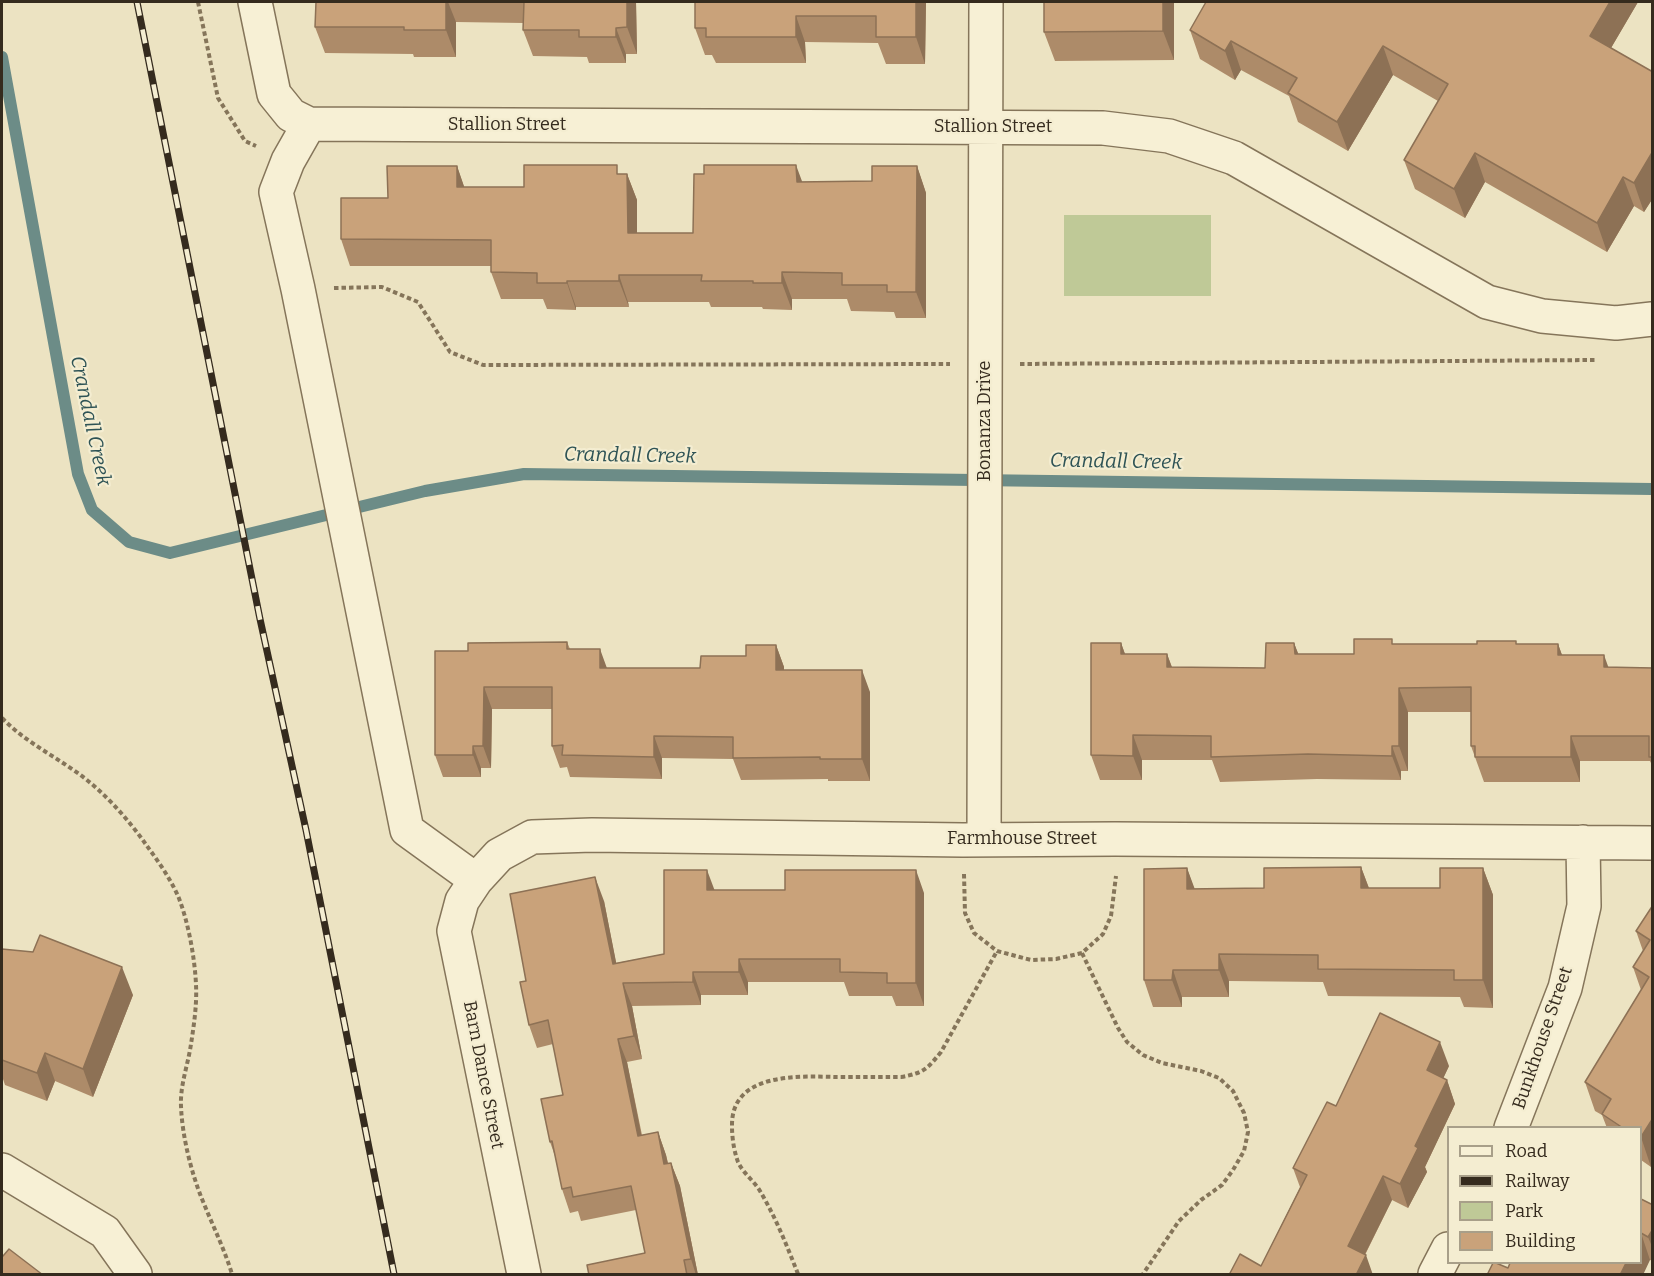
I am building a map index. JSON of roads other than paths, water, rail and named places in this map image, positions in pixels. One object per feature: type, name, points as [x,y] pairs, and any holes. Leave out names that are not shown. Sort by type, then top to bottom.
[{"type":"street","points":[[255,2],[274,94],[300,119],[276,192],[298,289],[407,830],[476,880]]},
{"type":"street","name":"Bonanza Drive","points":[[974,840],[985,632],[986,2]]},
{"type":"street","name":"Stallion Street","points":[[300,119],[1103,128],[1169,136],[1234,158],[1487,302],[1542,316],[1616,323],[1653,319]]},
{"type":"street","name":"Farmhouse Street","points":[[476,880],[499,855],[532,837],[592,835],[974,840],[1653,843]]},
{"type":"street","name":"Bunkhouse Street","points":[[1512,1126],[1565,988],[1584,906],[1583,842]]},
{"type":"street","name":"Barn Dance Street","points":[[476,880],[462,901],[454,932],[524,1275]]},
{"type":"street","points":[[2,1170],[105,1232],[135,1275]]},
{"type":"street","points":[[1435,1275],[1447,1253]]},
{"type":"waterway","name":"Crandall Creek","points":[[2,57],[78,474],[92,510],[129,542],[170,553],[425,491],[524,474],[1652,489]]},
{"type":"railway","points":[[137,2],[394,1274]]}]
